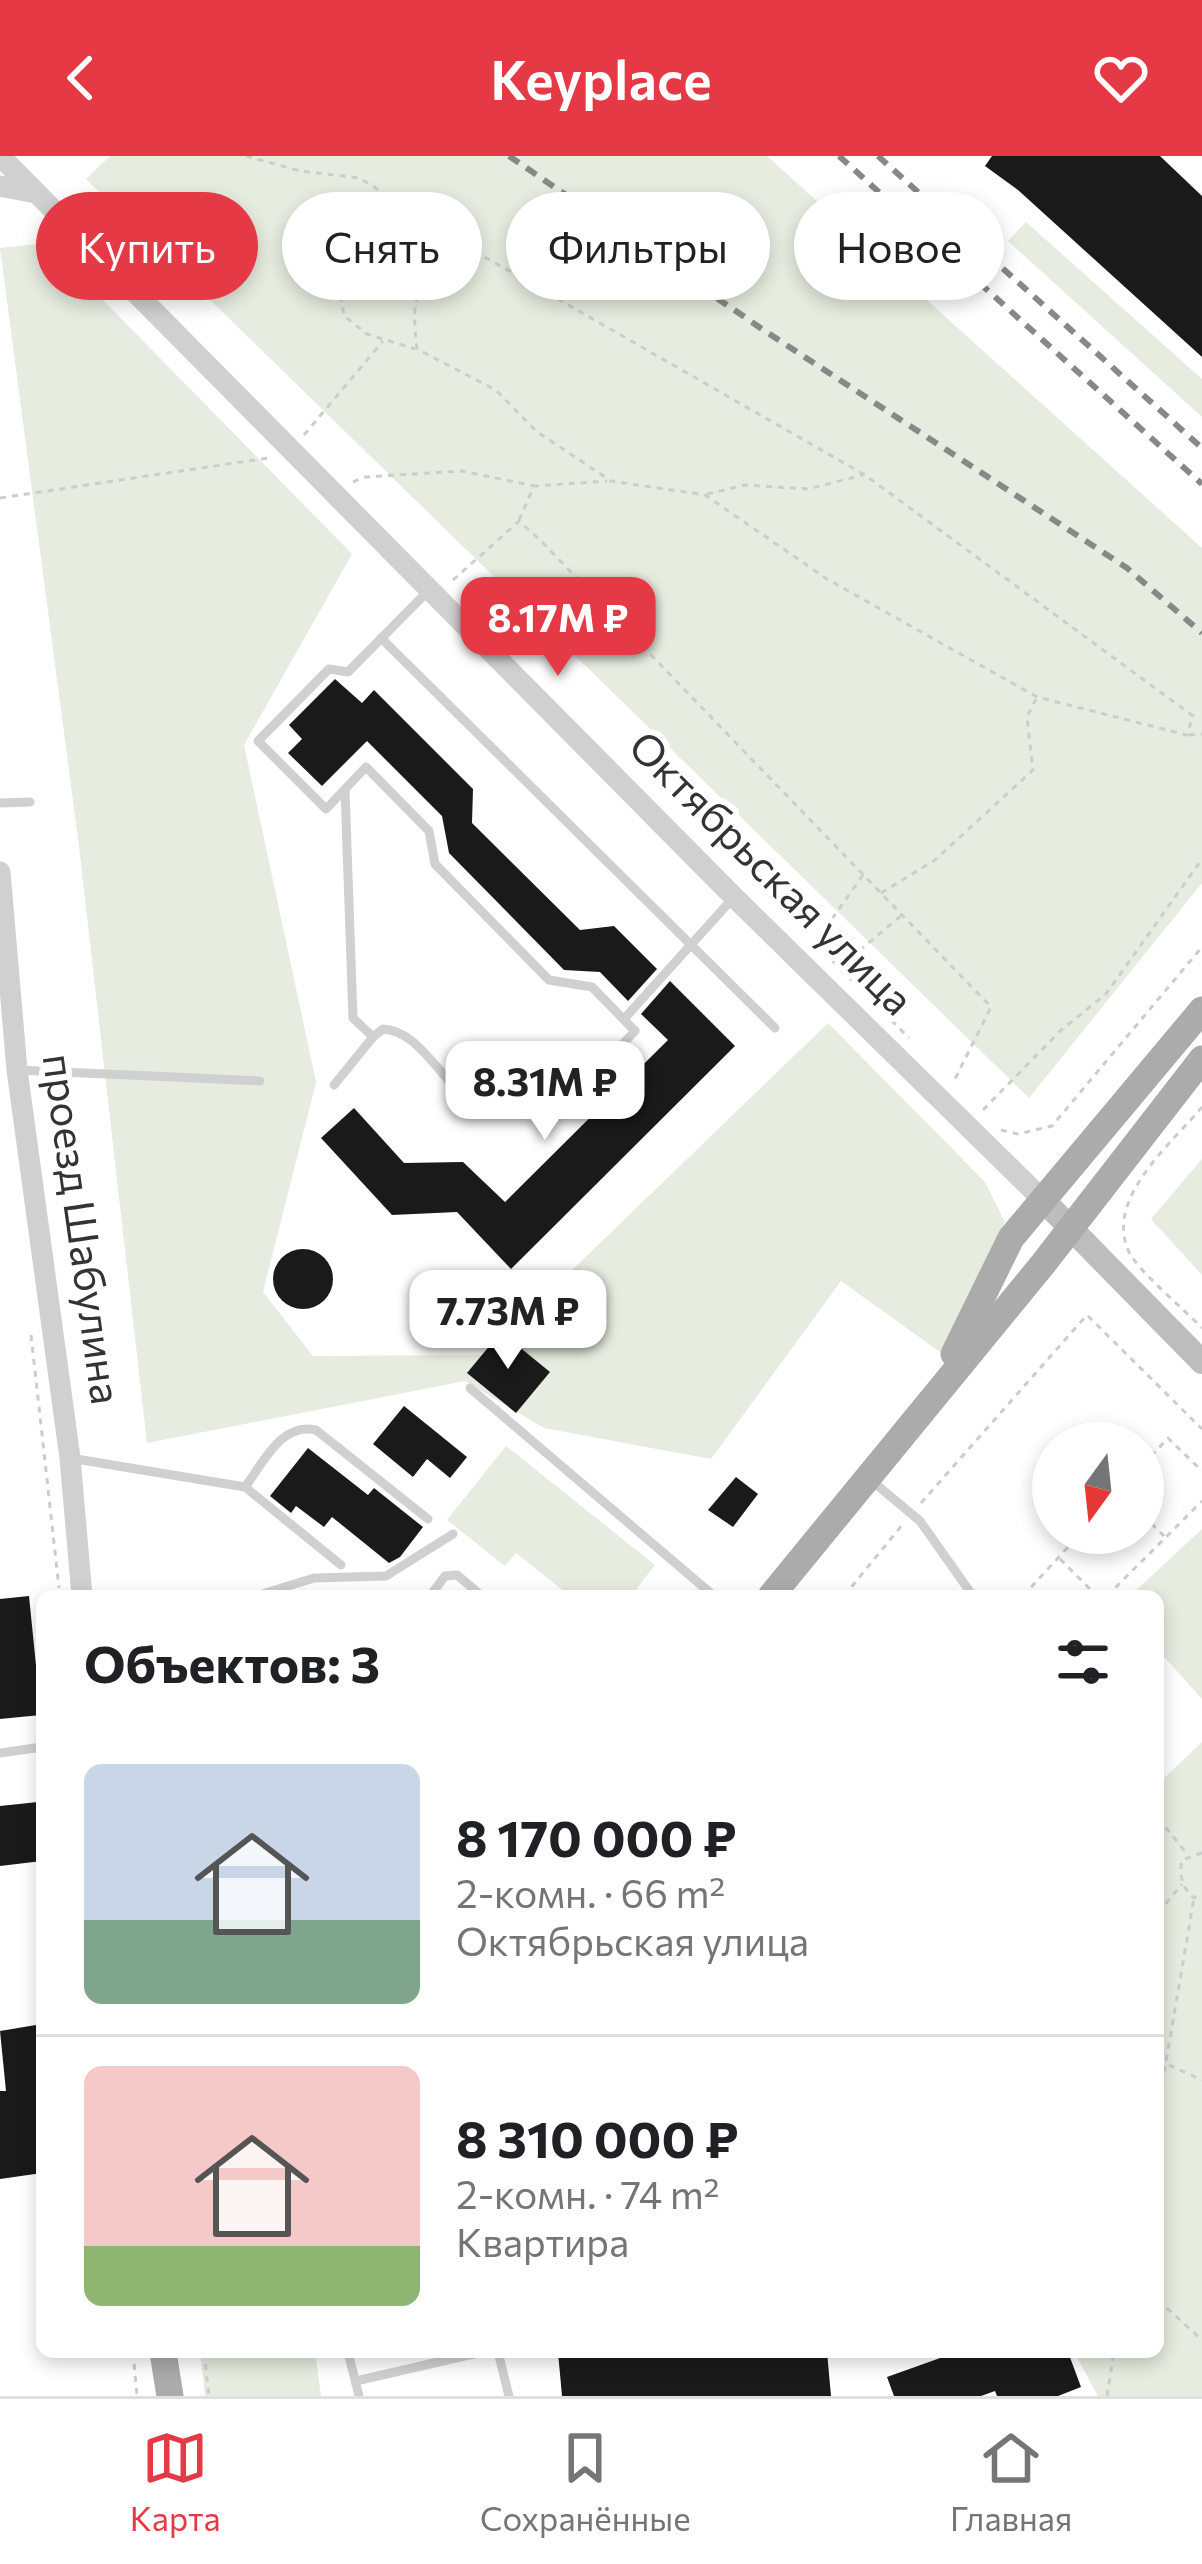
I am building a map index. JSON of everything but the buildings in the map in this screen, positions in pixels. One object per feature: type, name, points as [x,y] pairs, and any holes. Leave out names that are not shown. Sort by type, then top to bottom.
[{"type":"main road","points":[[934,1396],[1011,1238],[1202,1010]]},
{"type":"main road","points":[[776,1590],[1070,1231],[1202,1059]]},
{"type":"main road","name":"Октябрьская улица","points":[[1044,1201],[1202,1362]]},
{"type":"main road","points":[[164,2358],[169,2390]]},
{"type":"main road","points":[[169,2390],[173,2358]]},
{"type":"street","name":"Октябрьская улица","points":[[0,158],[36,194]]},
{"type":"street","points":[[0,186],[36,194]]},
{"type":"street","name":"Октябрьская улица","points":[[141,300],[734,897],[1044,1201]]},
{"type":"street","name":"проезд Шабулина","points":[[0,872],[17,1070],[70,1458],[81,1590]]},
{"type":"lane","points":[[334,1084],[373,1037],[383,1029],[395,1029],[451,1083],[583,1086],[635,1030],[592,987],[549,980],[435,863],[429,831],[366,767],[326,809],[258,741],[329,669],[348,672],[432,593]]},
{"type":"lane","points":[[381,638],[775,1028]]},
{"type":"lane","points":[[345,790],[353,1018],[373,1037]]},
{"type":"lane","points":[[0,803],[30,802]]},
{"type":"lane","points":[[624,1019],[734,897]]},
{"type":"lane","points":[[17,1070],[260,1081]]},
{"type":"lane","points":[[470,1388],[707,1590]]},
{"type":"lane","points":[[245,1487],[285,1434],[301,1427],[316,1430],[428,1519]]},
{"type":"lane","points":[[70,1458],[245,1487],[341,1565]]},
{"type":"lane","points":[[868,1478],[912,1513],[970,1590]]},
{"type":"lane","points":[[275,1590],[314,1578],[386,1576],[452,1534]]},
{"type":"lane","points":[[435,1590],[446,1576],[457,1575],[475,1590]]},
{"type":"lane","points":[[0,1753],[36,1749]]},
{"type":"lane","points":[[350,2358],[359,2396]]},
{"type":"lane","points":[[356,2381],[456,2358]]},
{"type":"lane","points":[[500,2358],[509,2396]]},
{"type":"path","points":[[246,156],[300,171],[360,178],[382,192]]},
{"type":"path","points":[[482,255],[865,475],[1193,716],[1187,735]]},
{"type":"path","points":[[341,300],[344,316],[367,334],[417,349],[496,390],[536,431],[611,481]]},
{"type":"path","points":[[415,300],[412,307],[417,349]]},
{"type":"path","points":[[0,498],[292,452],[384,339]]},
{"type":"path","points":[[332,492],[365,476],[462,471],[534,485],[611,481],[705,495],[746,485],[808,489],[865,475]]},
{"type":"path","points":[[432,593],[518,521],[534,485]]},
{"type":"path","points":[[705,495],[827,579],[1037,697],[1187,735],[1202,734]]},
{"type":"path","points":[[518,521],[991,1007],[954,1083]]},
{"type":"path","points":[[881,893],[935,860],[1034,770],[1028,717],[1037,697]]},
{"type":"path","points":[[1202,859],[1106,994],[1060,1031],[982,1112],[1000,1130],[1018,1134],[1052,1126],[1202,947]]},
{"type":"path","points":[[863,875],[815,943],[922,1051]]},
{"type":"path","points":[[839,968],[902,915]]},
{"type":"path","points":[[1202,1107],[1128,1196],[1123,1220],[1129,1252],[1202,1328]]},
{"type":"path","points":[[849,1590],[1088,1315],[1202,1429]]},
{"type":"path","points":[[1164,1442],[1168,1438],[1202,1471]]},
{"type":"path","points":[[1113,1590],[1202,1501]]},
{"type":"path","points":[[1029,1590],[1063,1554]]},
{"type":"path","points":[[1059,1558],[1091,1590]]},
{"type":"path","points":[[1164,1825],[1189,1856]]},
{"type":"path","points":[[1202,1853],[1182,1860],[1183,1882],[1194,1898],[1164,2064],[1202,2080]]},
{"type":"path","points":[[1164,1906],[1183,1882]]},
{"type":"path","points":[[1194,1898],[1202,1894]]},
{"type":"path","points":[[1164,2305],[1202,2340]]},
{"type":"path","points":[[134,2358],[137,2396]]},
{"type":"path","points":[[205,2358],[209,2396]]},
{"type":"path","points":[[1107,2396],[1113,2358]]},
{"type":"shaded area","points":[[110,156],[767,156],[807,192],[794,192],[794,300],[927,300],[1202,548],[1202,883],[1029,1098],[210,300],[258,300],[258,192],[99,192],[86,179]]},
{"type":"shaded area","points":[[1026,222],[1202,379],[1202,417],[1008,241]]},
{"type":"shaded area","points":[[36,244],[36,300],[103,300],[352,554],[244,745],[316,1082],[263,1292],[313,1356],[484,1355],[828,1023],[985,1182],[1005,1222],[940,1352],[841,1281],[711,1459],[544,1428],[465,1381],[147,1443],[79,846],[0,248]]},
{"type":"shaded area","points":[[1202,1159],[1202,1275],[1151,1219]]},
{"type":"shaded area","points":[[506,1446],[655,1565],[636,1590],[562,1590],[516,1553],[505,1566],[447,1520]]},
{"type":"shaded area","points":[[1202,1529],[1202,1699],[1164,1657],[1164,1590],[1136,1590]]},
{"type":"shaded area","points":[[1202,1742],[1202,2396],[1098,2396],[1077,2358],[1164,2358],[1164,1778]]},
{"type":"shaded area","points":[[201,2358],[316,2358],[321,2396],[205,2396]]},
{"type":"railway","points":[[509,156],[765,331],[1127,568],[1202,633]]},
{"type":"railway","points":[[839,156],[1202,484]]},
{"type":"railway","points":[[878,156],[1202,448]]}]
